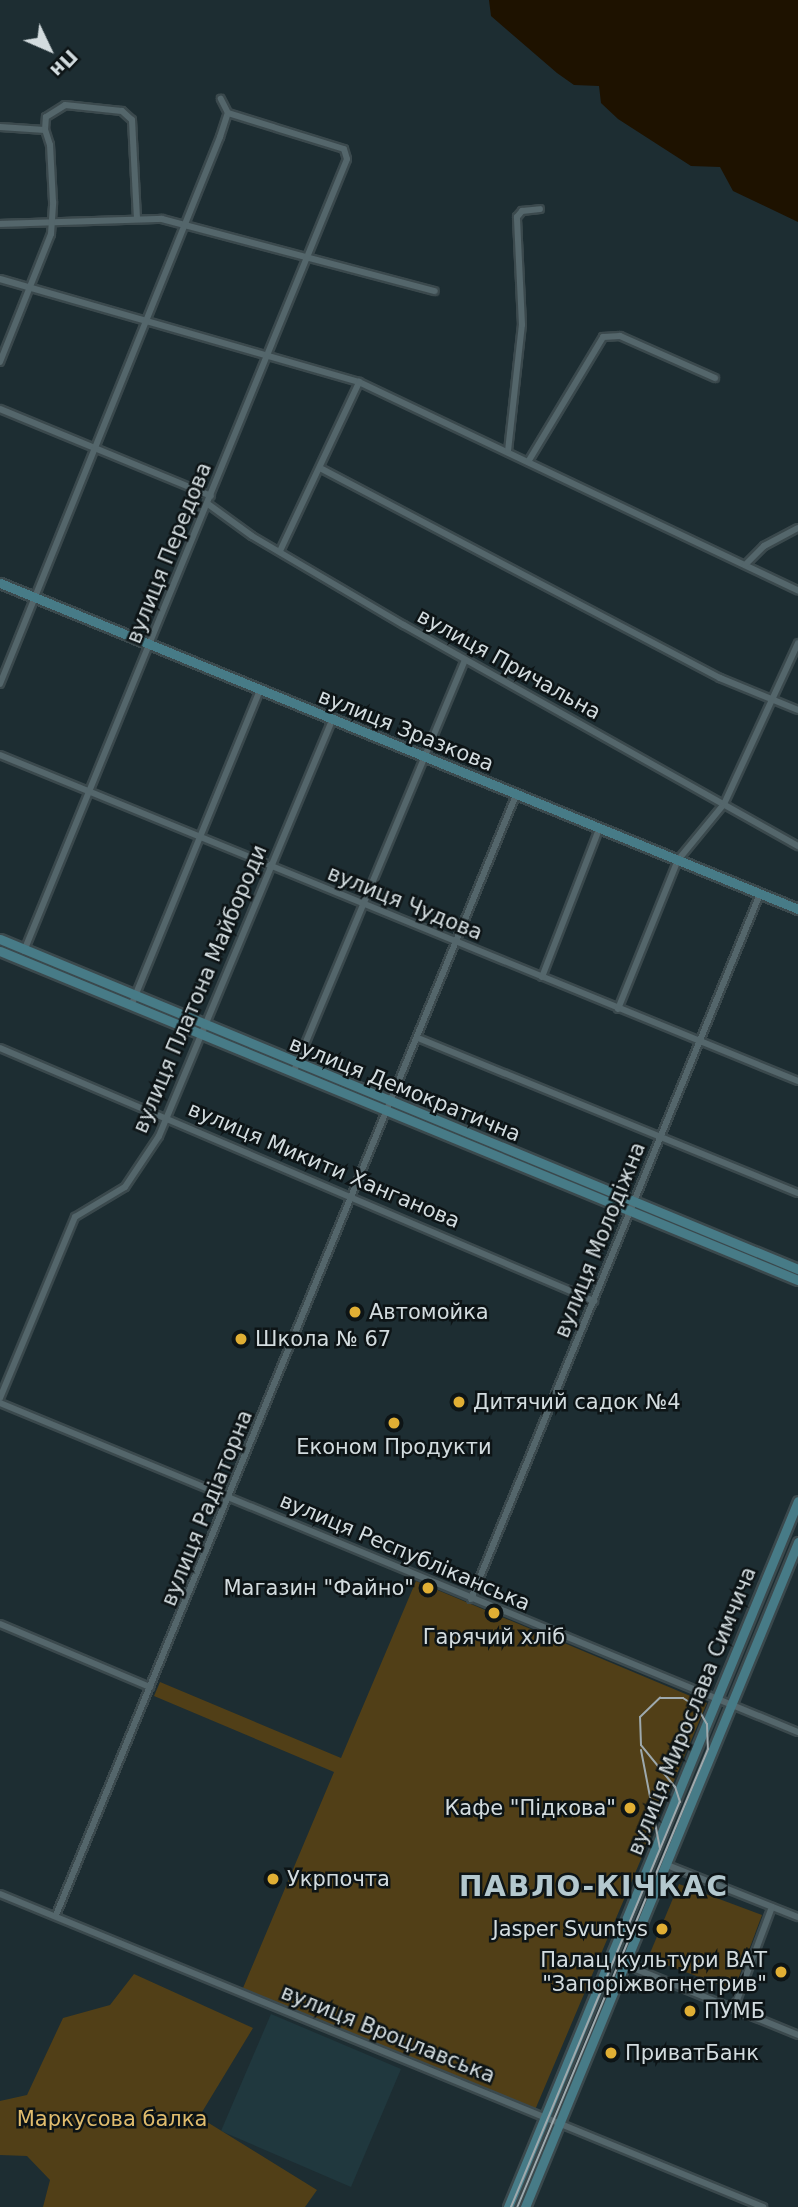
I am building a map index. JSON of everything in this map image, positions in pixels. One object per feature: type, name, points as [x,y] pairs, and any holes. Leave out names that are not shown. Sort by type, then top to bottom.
[{"type":"street","points":[[0,684],[187,223],[228,113],[221,99]]},
{"type":"street","points":[[0,362],[30,288],[52,223],[50,145],[44,130],[50,112],[65,105],[122,111],[129,116],[137,218]]},
{"type":"street","name":"вулиця Передова","points":[[20,959],[152,645],[347,159],[344,149],[228,113]]},
{"type":"street","points":[[0,127],[44,130]]},
{"type":"street","points":[[508,451],[522,325],[517,217],[522,211],[540,209]]},
{"type":"street","points":[[0,224],[137,218],[187,223],[435,291]]},
{"type":"street","points":[[0,279],[266,358],[287,358],[359,382],[798,590]]},
{"type":"street","points":[[527,462],[603,337],[620,336],[715,378]]},
{"type":"street","points":[[280,551],[359,382]]},
{"type":"street","points":[[0,409],[211,496]]},
{"type":"street","points":[[320,468],[544,589],[771,702],[798,710]]},
{"type":"street","name":"вулиця Причальна","points":[[208,504],[280,551],[465,660],[798,846]]},
{"type":"street","points":[[745,565],[764,546],[798,528]]},
{"type":"street","name":"вулиця Зразкова","points":[[0,583],[798,909]]},
{"type":"street","points":[[618,1009],[678,860],[724,804],[798,643]]},
{"type":"street","points":[[293,1073],[465,660]]},
{"type":"street","points":[[131,1006],[202,838],[260,690]]},
{"type":"street","name":"вулиця Платона Майбороди","points":[[0,1401],[75,1217],[125,1187],[167,1117],[333,719]]},
{"type":"street","name":"вулиця Чудова","points":[[0,755],[271,868],[798,1081]]},
{"type":"street","points":[[392,1103],[516,795]]},
{"type":"street","points":[[542,977],[599,829]]},
{"type":"street","name":"вулиця Молодіжна","points":[[471,1599],[660,1138],[702,1043],[760,894]]},
{"type":"street","name":"вулиця Демократична","points":[[0,939],[798,1269]]},
{"type":"street","name":"вулиця Демократична","points":[[0,951],[387,1113],[798,1280]]},
{"type":"street","points":[[418,1038],[798,1193]]},
{"type":"street","name":"вулиця Микити Ханганова","points":[[0,1048],[353,1195],[594,1301]]},
{"type":"street","name":"вулиця Радіаторна","points":[[56,1915],[392,1103]]},
{"type":"street","name":"вулиця Республіканська","points":[[0,1401],[471,1599],[798,1732]]},
{"type":"street","name":"вулиця Мирослава Симчича","points":[[508,2207],[798,1501]]},
{"type":"street","name":"вулиця Мирослава Симчича","points":[[525,2207],[796,1554],[798,1542]]},
{"type":"street","points":[[0,1624],[150,1687]]},
{"type":"street","points":[[667,1865],[798,1917]]},
{"type":"street","name":"вулиця Вроцлавська","points":[[0,1894],[763,2207]]},
{"type":"street","points":[[734,2008],[772,1907]]},
{"type":"street","points":[[626,1965],[798,2035]]},
{"type":"shaded area","points":[[489,0],[798,0],[798,222],[733,191],[720,167],[691,166],[618,119],[601,103],[599,86],[574,85],[557,73],[491,16]]},
{"type":"shaded area","points":[[271,2014],[401,2069],[351,2187],[221,2131]]},
{"type":"green space","points":[[416,1581],[707,1703],[535,2110],[415,2064],[243,1988],[334,1772],[154,1696],[160,1682],[341,1758]]},
{"type":"green space","points":[[679,1884],[762,1915],[734,1990],[648,1958]]},
{"type":"green space","name":"Маркусова балка","points":[[134,1974],[253,2028],[199,2117],[317,2190],[305,2207],[43,2207],[50,2180],[27,2156],[0,2155],[0,2101],[27,2095],[63,2018],[110,2005]]},
{"type":"tram line","points":[[511,2207],[680,1802],[675,1787],[641,1745],[640,1717],[660,1698],[683,1698],[697,1707],[707,1724],[708,1749],[517,2207]]},
{"type":"tram line","points":[[641,1750],[660,1849]]},
{"type":"place","name":"Автомойка","points":[[355,1312]]},
{"type":"place","name":"Школа № 67","points":[[241,1339]]},
{"type":"place","name":"Дитячий садок №4","points":[[459,1402]]},
{"type":"place","name":"Економ Продукти","points":[[394,1423]]},
{"type":"place","name":"Магазин \"Файно\"","points":[[428,1588]]},
{"type":"place","name":"Гарячий хліб","points":[[494,1613]]},
{"type":"place","name":"Кафе \"Підкова\"","points":[[630,1808]]},
{"type":"place","name":"Укрпочта","points":[[273,1879]]},
{"type":"place","name":"Jasper Svuntys","points":[[662,1929]]},
{"type":"place","name":"Палац культури ВАТ \"Запоріжвогнетрив\"","points":[[781,1972]]},
{"type":"place","name":"ПУМБ","points":[[690,2011]]},
{"type":"place","name":"ПриватБанк","points":[[611,2053]]},
{"type":"district","name":"ПАВЛО-КІЧКАС","points":[[594,1887]]}]
